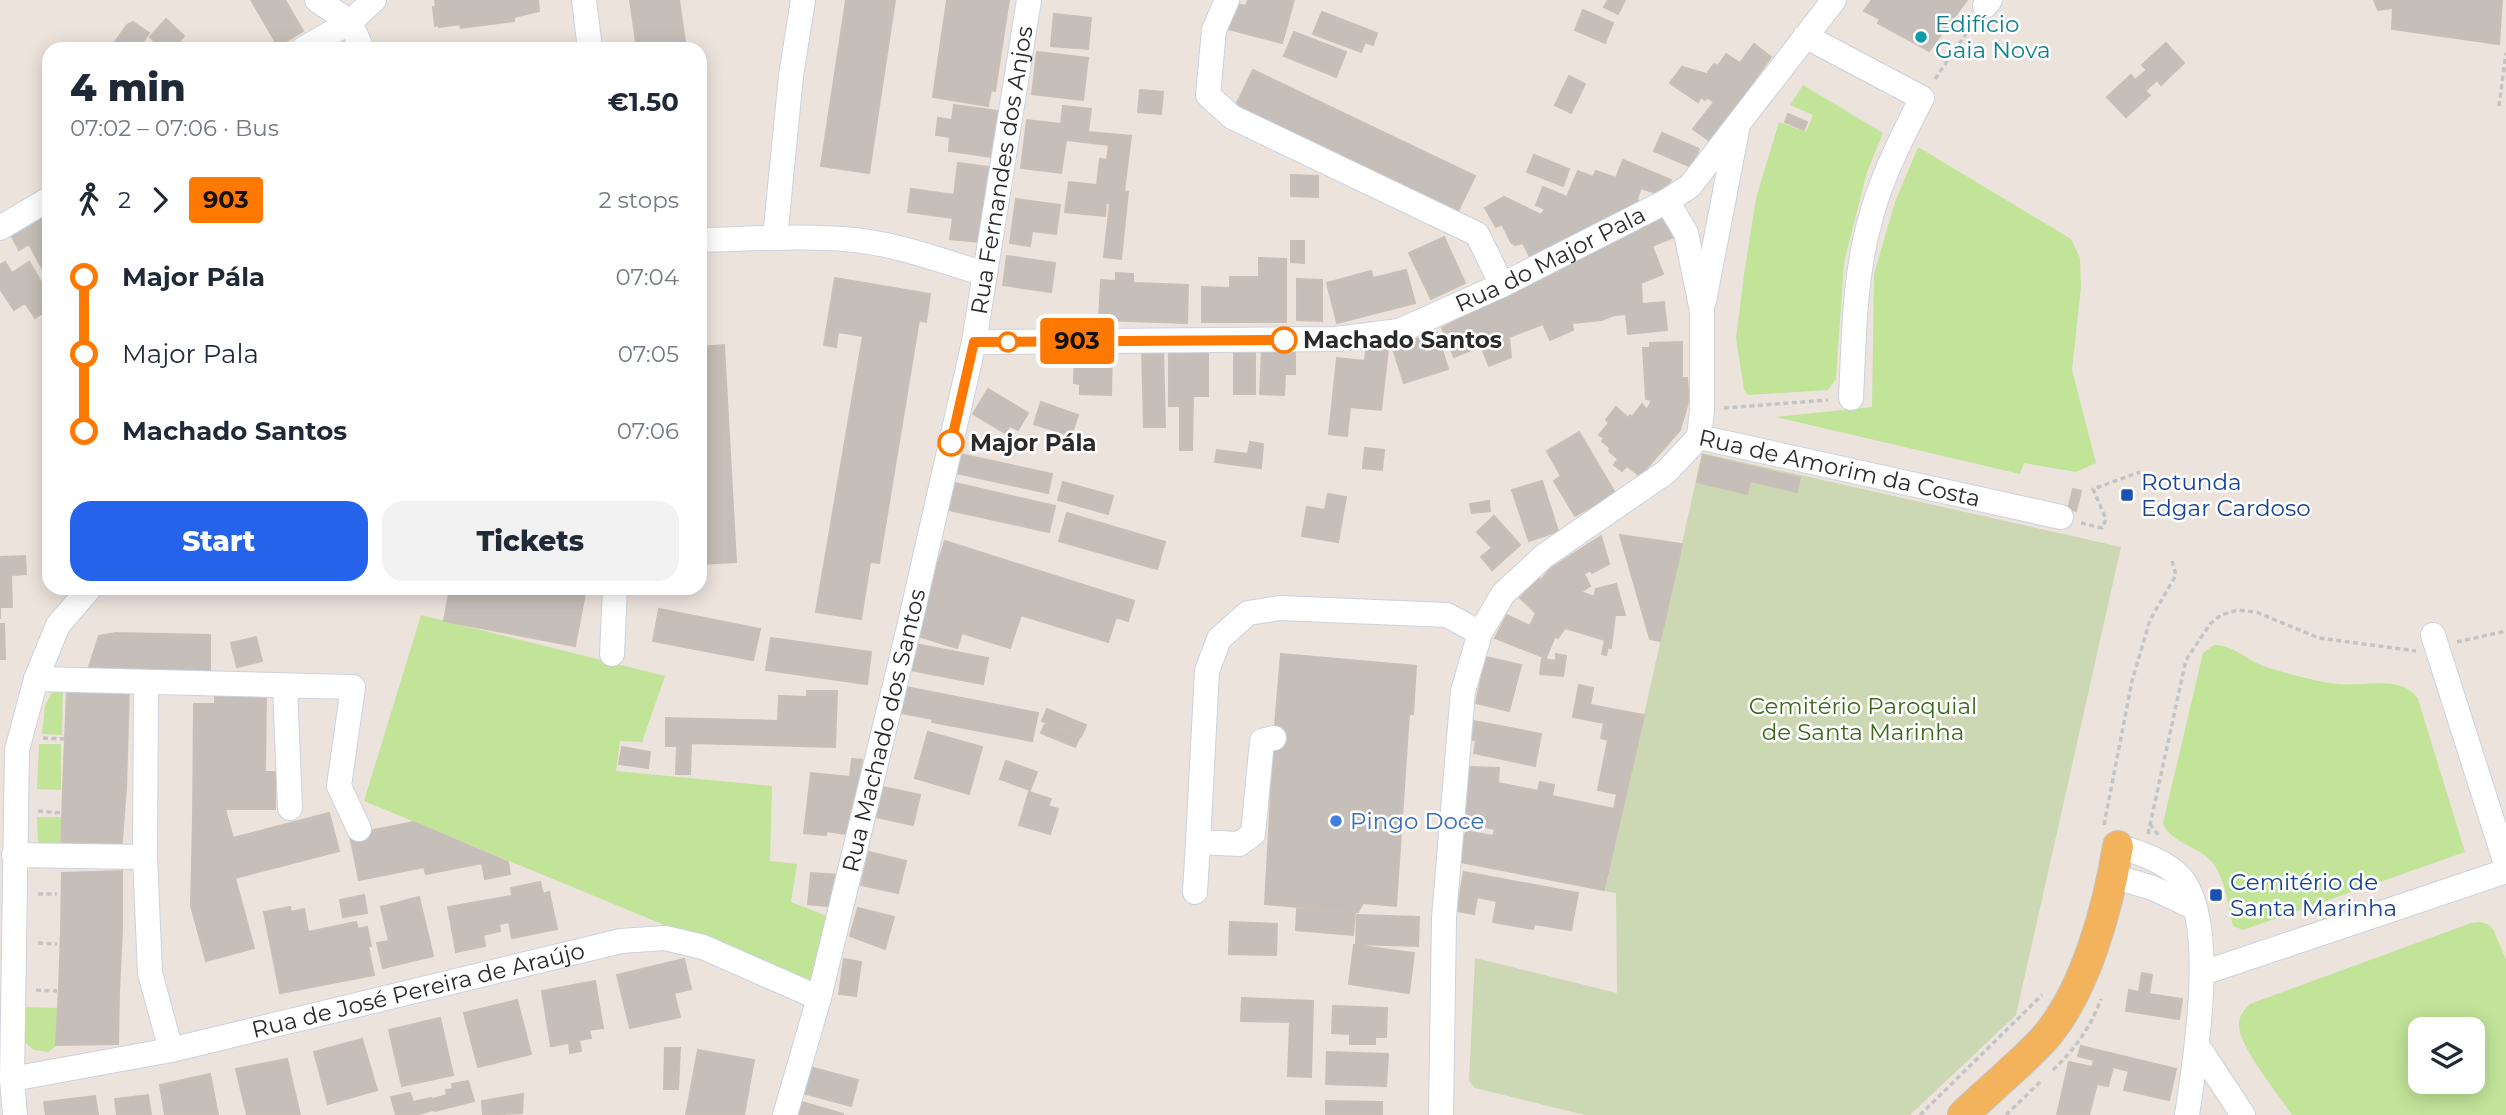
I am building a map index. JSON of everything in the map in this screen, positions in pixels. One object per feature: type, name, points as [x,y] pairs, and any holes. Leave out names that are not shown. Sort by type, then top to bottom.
[{"type":"main road","points":[[1963,1115],[2043,1040],[2072,999],[2091,949],[2112,876],[2110,840]]},
{"type":"street","points":[[317,0],[350,22],[359,42]]},
{"type":"street","points":[[315,42],[350,22],[374,0]]},
{"type":"street","points":[[584,0],[589,42]]},
{"type":"street","points":[[775,238],[791,76],[803,0]]},
{"type":"street","name":"Rua Fernandes dos Anjos","points":[[974,342],[1029,0]]},
{"type":"street","points":[[1227,0],[1214,30],[1208,95],[1232,117],[1477,234],[1502,285]]},
{"type":"street","name":"Rua do Major Pala","points":[[974,342],[1336,339],[1399,331],[1502,285],[1667,201],[1690,186],[1833,0]]},
{"type":"street","points":[[1805,36],[1922,98],[1903,133],[1871,216],[1860,274],[1851,398]]},
{"type":"street","name":"Rua de Amorim da Costa","points":[[1702,311],[1738,126]]},
{"type":"street","points":[[1690,186],[1711,194],[1723,209]]},
{"type":"street","name":"Rua de Amorim da Costa","points":[[1667,201],[1686,233],[1702,311],[1702,410],[1699,437],[2061,517]]},
{"type":"street","points":[[0,228],[42,203]]},
{"type":"street","points":[[707,240],[810,237],[880,244],[902,248],[985,274]]},
{"type":"street","name":"Rua Machado dos Santos","points":[[785,1115],[819,999],[907,636],[974,342]]},
{"type":"street","points":[[1441,1115],[1447,878],[1463,691],[1480,633],[1503,594],[1544,556],[1666,472],[1699,437]]},
{"type":"street","points":[[15,1115],[12,1079],[17,750],[36,679],[58,625],[84,595]]},
{"type":"street","points":[[612,654],[615,595]]},
{"type":"street","points":[[1195,892],[1207,671],[1219,639],[1248,613],[1280,608],[1447,615],[1480,633]]},
{"type":"street","points":[[2435,641],[2506,864]]},
{"type":"street","points":[[36,679],[353,687],[339,786],[359,829]]},
{"type":"street","points":[[146,683],[145,857],[150,973],[171,1049]]},
{"type":"street","points":[[285,685],[290,808]]},
{"type":"street","points":[[1198,842],[1239,844],[1253,834],[1262,741],[1274,738]]},
{"type":"street","points":[[2110,840],[2165,864],[2181,877],[2195,908],[2203,973],[2187,1115]]},
{"type":"street","points":[[14,855],[145,857]]},
{"type":"street","points":[[2203,973],[2506,871]]},
{"type":"street","points":[[2112,876],[2153,888],[2195,908]]},
{"type":"street","name":"Rua de José Pereira de Araújo","points":[[12,1079],[171,1049],[621,941],[665,938],[703,947],[819,999]]},
{"type":"street","points":[[2197,1045],[2243,1115]]},
{"type":"path","points":[[1922,98],[1988,3]]},
{"type":"path","points":[[2499,106],[2506,53]]},
{"type":"path","points":[[1702,410],[1803,403]]},
{"type":"path","points":[[2061,517],[2102,528],[2106,519],[2093,489],[2140,472]]},
{"type":"path","points":[[2110,840],[2132,681],[2150,620],[2176,575],[2172,561]]},
{"type":"path","points":[[2148,832],[2186,660],[2210,624],[2221,615],[2238,610],[2256,612],[2319,638],[2418,652],[2435,641],[2506,631]]},
{"type":"path","points":[[1920,1115],[2045,992]]},
{"type":"green space","points":[[1803,85],[1883,133],[1867,172],[1844,262],[1836,379],[1828,390],[1748,395],[1744,390],[1736,338],[1756,198],[1779,122],[1806,132],[1813,115],[1790,105]]},
{"type":"green space","points":[[1918,147],[2071,239],[2080,258],[2081,287],[2072,370],[2096,463],[2076,472],[2024,463],[2020,474],[1776,417],[1872,407],[1874,274],[1895,202]]},
{"type":"green space","name":"Cemitério Paroquial de Santa Marinha","points":[[1702,453],[2121,547],[2016,1015],[1910,1115],[1585,1115],[1475,1088],[1469,1081],[1475,958],[1617,993],[1616,893],[1605,891]]},
{"type":"green space","points":[[421,615],[665,676],[642,742],[620,741],[616,771],[772,786],[770,861],[797,864],[791,902],[827,916],[810,985],[364,801]]},
{"type":"green space","points":[[2214,645],[2233,650],[2263,666],[2310,679],[2337,684],[2392,684],[2411,691],[2418,699],[2465,852],[2243,930],[2233,926],[2225,891],[2214,865],[2204,854],[2177,839],[2163,823],[2203,653]]},
{"type":"green space","points":[[54,688],[63,688],[62,735],[42,734],[45,706]]},
{"type":"green space","points":[[39,744],[61,744],[61,790],[37,789]]},
{"type":"green space","points":[[37,817],[61,817],[60,844],[38,843]]},
{"type":"green space","points":[[2471,923],[2489,925],[2506,960],[2506,1115],[2292,1115],[2253,1059],[2241,1036],[2239,1020],[2250,1004]]},
{"type":"green space","points":[[25,1007],[58,1008],[55,1047],[48,1052],[34,1050],[23,1041]]},
{"type":"building","points":[[251,0],[285,0],[303,31],[285,42],[276,42]]},
{"type":"building","points":[[435,0],[538,0],[539,11],[514,17],[514,21],[461,28],[460,24],[439,27],[435,26]]},
{"type":"building","points":[[630,0],[679,0],[685,42],[636,42]]},
{"type":"building","points":[[846,0],[895,0],[869,173],[821,166]]},
{"type":"building","points":[[947,0],[1009,0],[995,91],[991,90],[988,106],[933,97]]},
{"type":"building","points":[[1248,0],[1294,0],[1282,43],[1221,27],[1228,2],[1246,6]]},
{"type":"building","points":[[1608,0],[1625,0],[1618,14],[1604,7]]},
{"type":"building","name":"Edifício Gaia Nova","points":[[1872,0],[1967,0],[1929,51],[1878,23],[1880,19],[1864,11]]},
{"type":"building","points":[[2374,0],[2502,0],[2499,44],[2392,29],[2393,8],[2378,10]]},
{"type":"building","points":[[1583,10],[1613,23],[1605,43],[1575,30]]},
{"type":"building","points":[[1322,12],[1377,33],[1373,45],[1365,42],[1361,52],[1313,34]]},
{"type":"building","points":[[1054,14],[1091,18],[1088,49],[1051,46]]},
{"type":"building","points":[[166,19],[184,36],[179,42],[155,42],[150,37]]},
{"type":"building","points":[[133,22],[149,33],[143,42],[115,42],[127,25]]},
{"type":"building","points":[[1294,32],[1346,52],[1336,77],[1284,56]]},
{"type":"building","points":[[2166,43],[2184,63],[2161,85],[2157,80],[2145,91],[2150,95],[2126,117],[2107,97],[2131,75],[2135,80],[2147,70],[2142,65]]},
{"type":"building","points":[[1754,44],[1771,57],[1710,141],[1693,129],[1714,102],[1707,97],[1705,100],[1701,97],[1698,102],[1670,83],[1682,67],[1710,75],[1708,72],[1714,64],[1718,66],[1726,54],[1740,63]]},
{"type":"building","points":[[1037,52],[1088,58],[1083,100],[1032,94]]},
{"type":"building","points":[[1253,70],[1475,176],[1458,211],[1236,105]]},
{"type":"building","points":[[1569,76],[1585,84],[1571,113],[1555,105]]},
{"type":"building","points":[[1140,90],[1163,92],[1161,114],[1138,112]]},
{"type":"building","points":[[954,105],[999,111],[993,157],[949,151],[950,137],[936,135],[938,118],[952,120]]},
{"type":"building","points":[[1063,106],[1091,109],[1088,132],[1131,136],[1124,191],[1128,192],[1121,259],[1104,257],[1110,203],[1106,203],[1105,216],[1065,212],[1069,182],[1097,185],[1100,159],[1107,160],[1109,145],[1066,140],[1061,173],[1021,168],[1027,120],[1061,124]]},
{"type":"building","points":[[1788,114],[1807,122],[1804,130],[1785,122]]},
{"type":"building","points":[[1662,133],[1699,149],[1691,167],[1654,151]]},
{"type":"building","points":[[1534,155],[1569,169],[1563,186],[1527,172]]},
{"type":"building","points":[[1623,160],[1671,180],[1661,195],[1641,188],[1637,199],[1639,202],[1532,261],[1523,243],[1515,245],[1511,242],[1502,224],[1496,227],[1485,208],[1504,197],[1541,215],[1545,209],[1536,205],[1543,187],[1567,197],[1578,171],[1593,177],[1596,171],[1616,178]]},
{"type":"building","points":[[958,163],[989,167],[980,242],[950,239],[953,218],[908,212],[911,189],[954,195]]},
{"type":"building","points":[[1291,175],[1318,176],[1318,197],[1291,196]]},
{"type":"building","points":[[1016,199],[1060,205],[1056,234],[1032,231],[1030,246],[1010,243]]},
{"type":"building","points":[[1664,212],[1674,237],[1652,246],[1663,274],[1641,283],[1642,304],[1664,302],[1667,330],[1628,334],[1626,314],[1614,315],[1602,320],[1572,323],[1573,330],[1550,340],[1543,324],[1509,337],[1511,357],[1489,366],[1481,346],[1454,357],[1442,328]]},
{"type":"building","points":[[40,217],[42,268],[29,244],[19,250],[10,233]]},
{"type":"building","points":[[1444,237],[1465,283],[1431,299],[1409,253]]},
{"type":"building","points":[[1291,241],[1304,241],[1304,263],[1291,262]]},
{"type":"building","points":[[1007,256],[1055,263],[1051,292],[1003,285]]},
{"type":"building","points":[[1259,258],[1286,259],[1286,322],[1202,322],[1202,287],[1230,288],[1230,277],[1259,277]]},
{"type":"building","points":[[5,262],[12,273],[29,262],[42,283],[42,314],[35,318],[25,303],[14,310],[0,289],[0,265]]},
{"type":"building","points":[[1406,270],[1415,303],[1337,323],[1327,283],[1371,271],[1373,278]]},
{"type":"building","points":[[1116,273],[1133,274],[1133,283],[1188,285],[1187,323],[1099,320],[1101,280],[1116,281]]},
{"type":"building","points":[[835,278],[930,294],[926,322],[919,320],[879,563],[870,562],[861,619],[816,612],[863,336],[838,332],[836,347],[824,345]]},
{"type":"building","points":[[1297,279],[1322,280],[1322,321],[1297,320]]},
{"type":"building","points":[[1437,333],[1448,369],[1404,383],[1392,346]]},
{"type":"building","points":[[1682,342],[1682,378],[1687,378],[1689,399],[1680,430],[1640,476],[1627,466],[1622,471],[1614,465],[1618,459],[1599,435],[1609,423],[1606,420],[1616,407],[1628,418],[1630,415],[1632,417],[1642,404],[1647,410],[1652,400],[1646,399],[1643,348],[1650,348],[1650,343]]},
{"type":"building","points":[[724,345],[736,562],[707,564],[707,346]]},
{"type":"building","points":[[1075,348],[1112,349],[1111,395],[1080,394],[1080,384],[1074,383]]},
{"type":"building","points":[[1142,348],[1163,348],[1165,427],[1144,427]]},
{"type":"building","points":[[1366,348],[1388,350],[1381,410],[1350,407],[1347,436],[1329,434],[1337,358],[1365,361]]},
{"type":"building","points":[[1169,349],[1208,349],[1208,396],[1193,396],[1192,450],[1180,450],[1180,406],[1169,406]]},
{"type":"building","points":[[1234,349],[1255,349],[1255,394],[1234,394]]},
{"type":"building","points":[[1262,349],[1295,350],[1295,374],[1285,374],[1284,395],[1260,394]]},
{"type":"building","points":[[988,389],[1028,413],[1018,430],[1010,426],[1005,433],[973,414]]},
{"type":"building","points":[[1041,402],[1078,415],[1071,436],[1034,424]]},
{"type":"building","points":[[1579,432],[1615,493],[1575,516],[1554,481],[1561,476],[1547,451]]},
{"type":"building","points":[[1250,442],[1263,444],[1261,468],[1215,462],[1217,450],[1248,454]]},
{"type":"building","points":[[1365,448],[1384,450],[1382,470],[1363,468]]},
{"type":"building","points":[[960,454],[1052,474],[1048,493],[956,473]]},
{"type":"building","points":[[1703,455],[1800,478],[1797,492],[1750,481],[1747,494],[1697,482]]},
{"type":"building","points":[[1542,481],[1558,531],[1529,541],[1512,490]]},
{"type":"building","points":[[1063,482],[1113,496],[1108,514],[1058,500]]},
{"type":"building","points":[[955,483],[1055,506],[1049,532],[949,510]]},
{"type":"building","points":[[2073,489],[2081,491],[2076,511],[2068,509]]},
{"type":"building","points":[[1328,494],[1346,497],[1338,542],[1302,536],[1307,507],[1325,510]]},
{"type":"building","points":[[1489,501],[1490,511],[1472,513],[1470,504]]},
{"type":"building","points":[[1067,513],[1165,542],[1157,569],[1059,541]]},
{"type":"building","points":[[1494,516],[1520,545],[1492,570],[1481,557],[1492,548],[1477,532]]},
{"type":"building","points":[[1620,535],[1682,544],[1660,641],[1650,639]]},
{"type":"building","points":[[1601,536],[1609,564],[1584,574],[1590,586],[1581,592],[1594,597],[1596,589],[1616,584],[1625,615],[1615,615],[1611,648],[1608,647],[1606,655],[1602,654],[1605,640],[1565,628],[1558,638],[1555,636],[1546,658],[1495,638],[1507,615],[1530,626],[1536,613],[1520,598],[1538,578],[1541,580],[1550,569]]},
{"type":"building","points":[[945,541],[1134,601],[1128,621],[1116,617],[1108,642],[1021,615],[1010,648],[962,633],[957,648],[915,635]]},
{"type":"building","points":[[25,556],[26,574],[11,575],[12,607],[0,607],[0,557]]},
{"type":"building","points":[[449,595],[585,595],[575,646],[444,621]]},
{"type":"building","points":[[659,609],[760,629],[753,660],[653,641]]},
{"type":"building","points":[[0,624],[4,624],[5,659],[0,659]]},
{"type":"building","points":[[116,633],[210,635],[210,677],[110,678]]},
{"type":"building","points":[[116,633],[110,678],[87,673],[99,636]]},
{"type":"building","points":[[256,637],[262,661],[237,667],[231,643]]},
{"type":"building","points":[[771,638],[871,652],[867,684],[766,670]]},
{"type":"building","points":[[915,644],[988,658],[983,684],[910,670]]},
{"type":"building","name":"Pingo Doce","points":[[1281,654],[1416,666],[1413,714],[1409,714],[1396,906],[1363,903],[1358,912],[1265,904]]},
{"type":"building","points":[[1556,654],[1566,656],[1563,676],[1540,674],[1542,659],[1556,661]]},
{"type":"building","points":[[1486,657],[1521,665],[1509,711],[1476,703]]},
{"type":"building","points":[[1579,685],[1593,688],[1590,705],[1644,715],[1604,890],[1460,862],[1466,831],[1493,836],[1495,829],[1466,824],[1469,767],[1499,768],[1498,783],[1538,791],[1540,782],[1554,785],[1552,796],[1614,809],[1617,794],[1598,790],[1608,740],[1601,738],[1604,723],[1573,717]]},
{"type":"building","points":[[906,687],[1038,713],[1032,741],[932,722],[933,719],[901,713]]},
{"type":"building","points":[[67,691],[129,691],[126,788],[63,788]]},
{"type":"building","points":[[215,691],[266,691],[265,772],[275,772],[275,809],[219,809],[219,818],[193,818],[194,704],[215,704]]},
{"type":"building","points":[[807,691],[837,691],[835,747],[691,743],[690,774],[676,774],[677,746],[666,746],[666,718],[778,721],[779,696],[807,697]]},
{"type":"building","points":[[1047,709],[1086,725],[1081,737],[1042,721]]},
{"type":"building","points":[[1474,721],[1541,734],[1535,766],[1474,753],[1476,741],[1470,739]]},
{"type":"building","points":[[1045,724],[1079,738],[1075,747],[1041,733]]},
{"type":"building","points":[[928,732],[982,747],[969,794],[915,778]]},
{"type":"building","points":[[622,747],[650,752],[648,768],[619,764]]},
{"type":"building","points":[[852,759],[862,760],[854,835],[826,831],[826,835],[804,833],[811,773],[850,777]]},
{"type":"building","points":[[1006,761],[1037,772],[1030,790],[1000,779]]},
{"type":"building","points":[[883,787],[920,795],[913,825],[876,817]]},
{"type":"building","points":[[63,788],[126,788],[121,852],[61,851]]},
{"type":"building","points":[[1029,792],[1051,799],[1048,806],[1058,809],[1050,834],[1019,825]]},
{"type":"building","points":[[219,809],[225,809],[233,838],[329,813],[339,851],[235,878],[254,948],[206,961],[191,906],[193,818],[219,818]]},
{"type":"building","points":[[413,822],[508,862],[510,874],[485,879],[482,863],[426,874],[424,867],[359,880],[350,835]]},
{"type":"building","points":[[869,852],[906,861],[898,893],[861,885]]},
{"type":"building","points":[[122,871],[122,929],[61,931],[62,873]]},
{"type":"building","points":[[1464,872],[1578,893],[1571,930],[1534,924],[1533,929],[1493,922],[1497,901],[1477,897],[1474,914],[1457,911]]},
{"type":"building","points":[[811,873],[839,875],[836,907],[808,904]]},
{"type":"building","points":[[540,882],[543,894],[549,892],[557,929],[512,938],[509,922],[499,924],[500,931],[483,935],[485,946],[456,952],[448,907],[512,896],[511,888]]},
{"type":"building","points":[[364,895],[367,913],[343,917],[340,900]]},
{"type":"building","points":[[419,897],[433,956],[383,968],[377,943],[389,941],[381,907]]},
{"type":"building","points":[[290,907],[291,912],[304,909],[308,932],[356,922],[358,929],[367,927],[374,975],[280,993],[264,912]]},
{"type":"building","points":[[858,908],[894,917],[885,949],[850,936]]},
{"type":"building","points":[[1297,909],[1355,913],[1353,935],[1296,930]]},
{"type":"building","points":[[1357,915],[1419,917],[1418,946],[1356,944]]},
{"type":"building","points":[[1230,922],[1277,924],[1276,955],[1229,954]]},
{"type":"building","points":[[122,929],[119,992],[59,989],[61,931]]},
{"type":"building","points":[[1354,945],[1414,953],[1409,993],[1349,984]]},
{"type":"building","points":[[684,959],[691,989],[674,993],[680,1017],[630,1028],[617,975]]},
{"type":"building","points":[[844,959],[861,962],[856,996],[839,994]]},
{"type":"building","points":[[2142,973],[2152,975],[2149,994],[2182,999],[2179,1019],[2126,1011],[2129,990],[2139,992]]},
{"type":"building","points":[[595,981],[603,1028],[589,1030],[591,1038],[579,1040],[581,1051],[570,1053],[569,1043],[551,1046],[542,991]]},
{"type":"building","points":[[59,989],[119,992],[118,1044],[56,1045]]},
{"type":"building","points":[[1242,998],[1313,1001],[1311,1077],[1288,1076],[1290,1022],[1241,1021]]},
{"type":"building","points":[[517,1000],[531,1054],[478,1067],[464,1013]]},
{"type":"building","points":[[1333,1006],[1387,1008],[1386,1037],[1375,1037],[1375,1044],[1350,1044],[1350,1034],[1332,1033]]},
{"type":"building","points":[[440,1018],[453,1075],[402,1086],[389,1030]]},
{"type":"building","points":[[362,1039],[377,1090],[328,1104],[314,1052]]},
{"type":"building","points":[[2081,1046],[2176,1069],[2169,1100],[2124,1090],[2129,1071],[2113,1067],[2108,1086],[2097,1084],[2089,1115],[2057,1115],[2069,1062],[2092,1067],[2094,1060],[2078,1056]]},
{"type":"building","points":[[665,1048],[680,1048],[678,1089],[664,1089]]},
{"type":"building","points":[[698,1050],[754,1060],[744,1115],[686,1115]]},
{"type":"building","points":[[1327,1052],[1388,1054],[1386,1086],[1326,1084]]},
{"type":"building","points":[[287,1059],[300,1115],[247,1115],[236,1069]]},
{"type":"building","points":[[810,1067],[858,1080],[851,1106],[803,1093]]},
{"type":"building","points":[[210,1074],[218,1115],[165,1115],[160,1085]]},
{"type":"building","points":[[468,1081],[474,1101],[435,1111],[433,1099],[447,1095],[446,1090],[453,1089],[452,1084]]},
{"type":"building","points":[[410,1093],[413,1102],[431,1098],[433,1110],[415,1115],[396,1115],[391,1097]]},
{"type":"building","points":[[523,1094],[522,1113],[483,1115],[482,1101]]},
{"type":"building","points":[[148,1095],[151,1115],[117,1115],[115,1099]]},
{"type":"building","points":[[95,1096],[98,1115],[46,1115],[44,1102]]},
{"type":"building","points":[[1326,1101],[1382,1102],[1382,1115],[1326,1115]]},
{"type":"building","points":[[802,1102],[843,1114],[843,1115],[798,1115]]},
{"type":"bus line","name":"903","points":[[951,443],[974,342],[1284,340]]},
{"type":"place","name":"Edifício Gaia Nova","points":[[1921,37]]},
{"type":"place","name":"Machado Santos","points":[[1284,340]]},
{"type":"place","name":"Major Pála","points":[[951,443]]},
{"type":"place","name":"Rotunda Edgar Cardoso","points":[[2127,495]]},
{"type":"place","name":"Pingo Doce","points":[[1336,821]]},
{"type":"place","name":"Cemitério de Santa Marinha","points":[[2216,895]]}]
